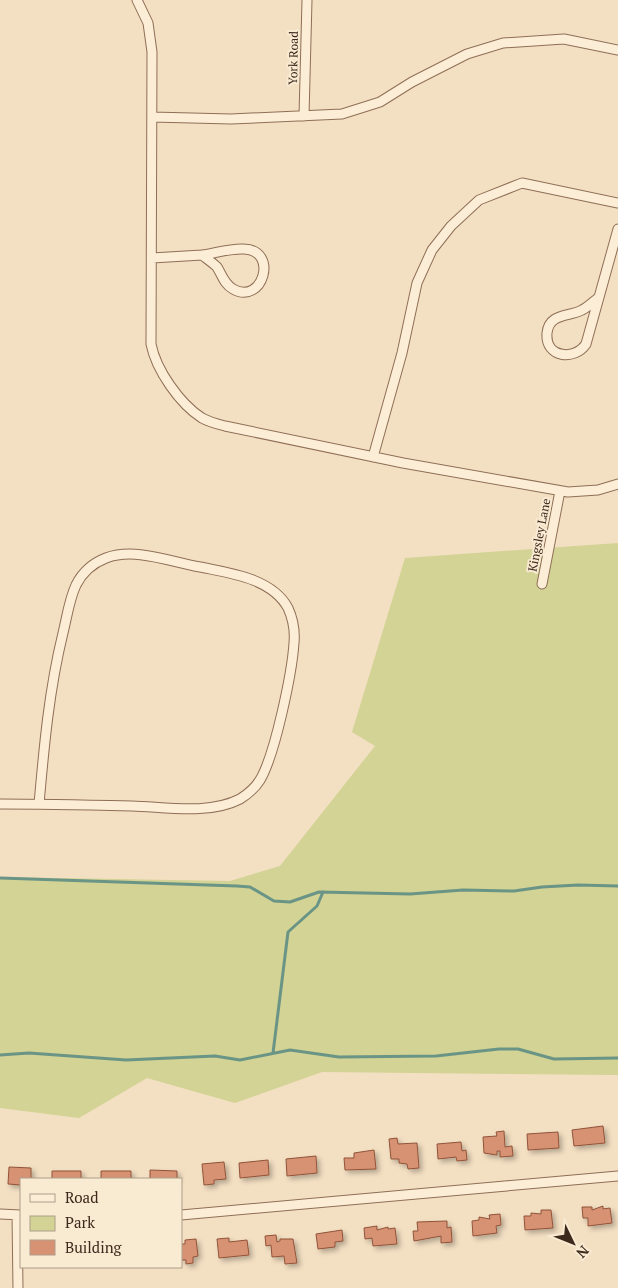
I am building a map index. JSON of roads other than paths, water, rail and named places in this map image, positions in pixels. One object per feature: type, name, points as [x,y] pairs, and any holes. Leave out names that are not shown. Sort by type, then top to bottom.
[{"type":"street","points":[[137,0],[151,35],[152,349],[162,374],[186,404],[203,418],[225,426],[560,491],[598,490],[618,484]]},
{"type":"street","name":"York Road","points":[[304,116],[307,0]]},
{"type":"street","points":[[152,117],[231,119],[342,114],[368,107],[452,61],[486,47],[503,43],[564,39],[618,50]]},
{"type":"street","points":[[373,456],[402,353],[417,283],[432,250],[451,226],[480,200],[522,183],[618,204]]},
{"type":"street","points":[[598,298],[582,310],[561,315],[550,323],[546,336],[552,349],[563,356],[570,356],[582,349],[586,344],[618,229]]},
{"type":"street","points":[[152,258],[202,255],[245,249],[252,250],[262,260],[264,274],[258,286],[245,292],[238,291],[227,284],[216,266],[202,255]]},
{"type":"street","name":"Kingsley Lane","points":[[542,584],[560,491]]},
{"type":"street","points":[[0,804],[198,807],[227,804],[251,791],[259,782],[270,756],[292,656],[294,631],[292,619],[281,598],[261,584],[249,579],[132,554],[106,558],[84,573],[72,596],[52,684],[45,727],[39,804]]},
{"type":"street","points":[[182,1215],[618,1176]]},
{"type":"street","points":[[0,1214],[19,1215],[18,1288]]},
{"type":"waterway","points":[[0,878],[250,887],[274,901],[290,902],[319,892],[410,894],[463,890],[514,891],[578,885],[618,886]]},
{"type":"waterway","points":[[273,1053],[288,932],[317,906],[323,892]]},
{"type":"waterway","points":[[0,1055],[29,1053],[126,1060],[215,1056],[240,1060],[290,1050],[339,1057],[436,1056],[499,1049],[518,1049],[554,1059],[618,1058]]}]
